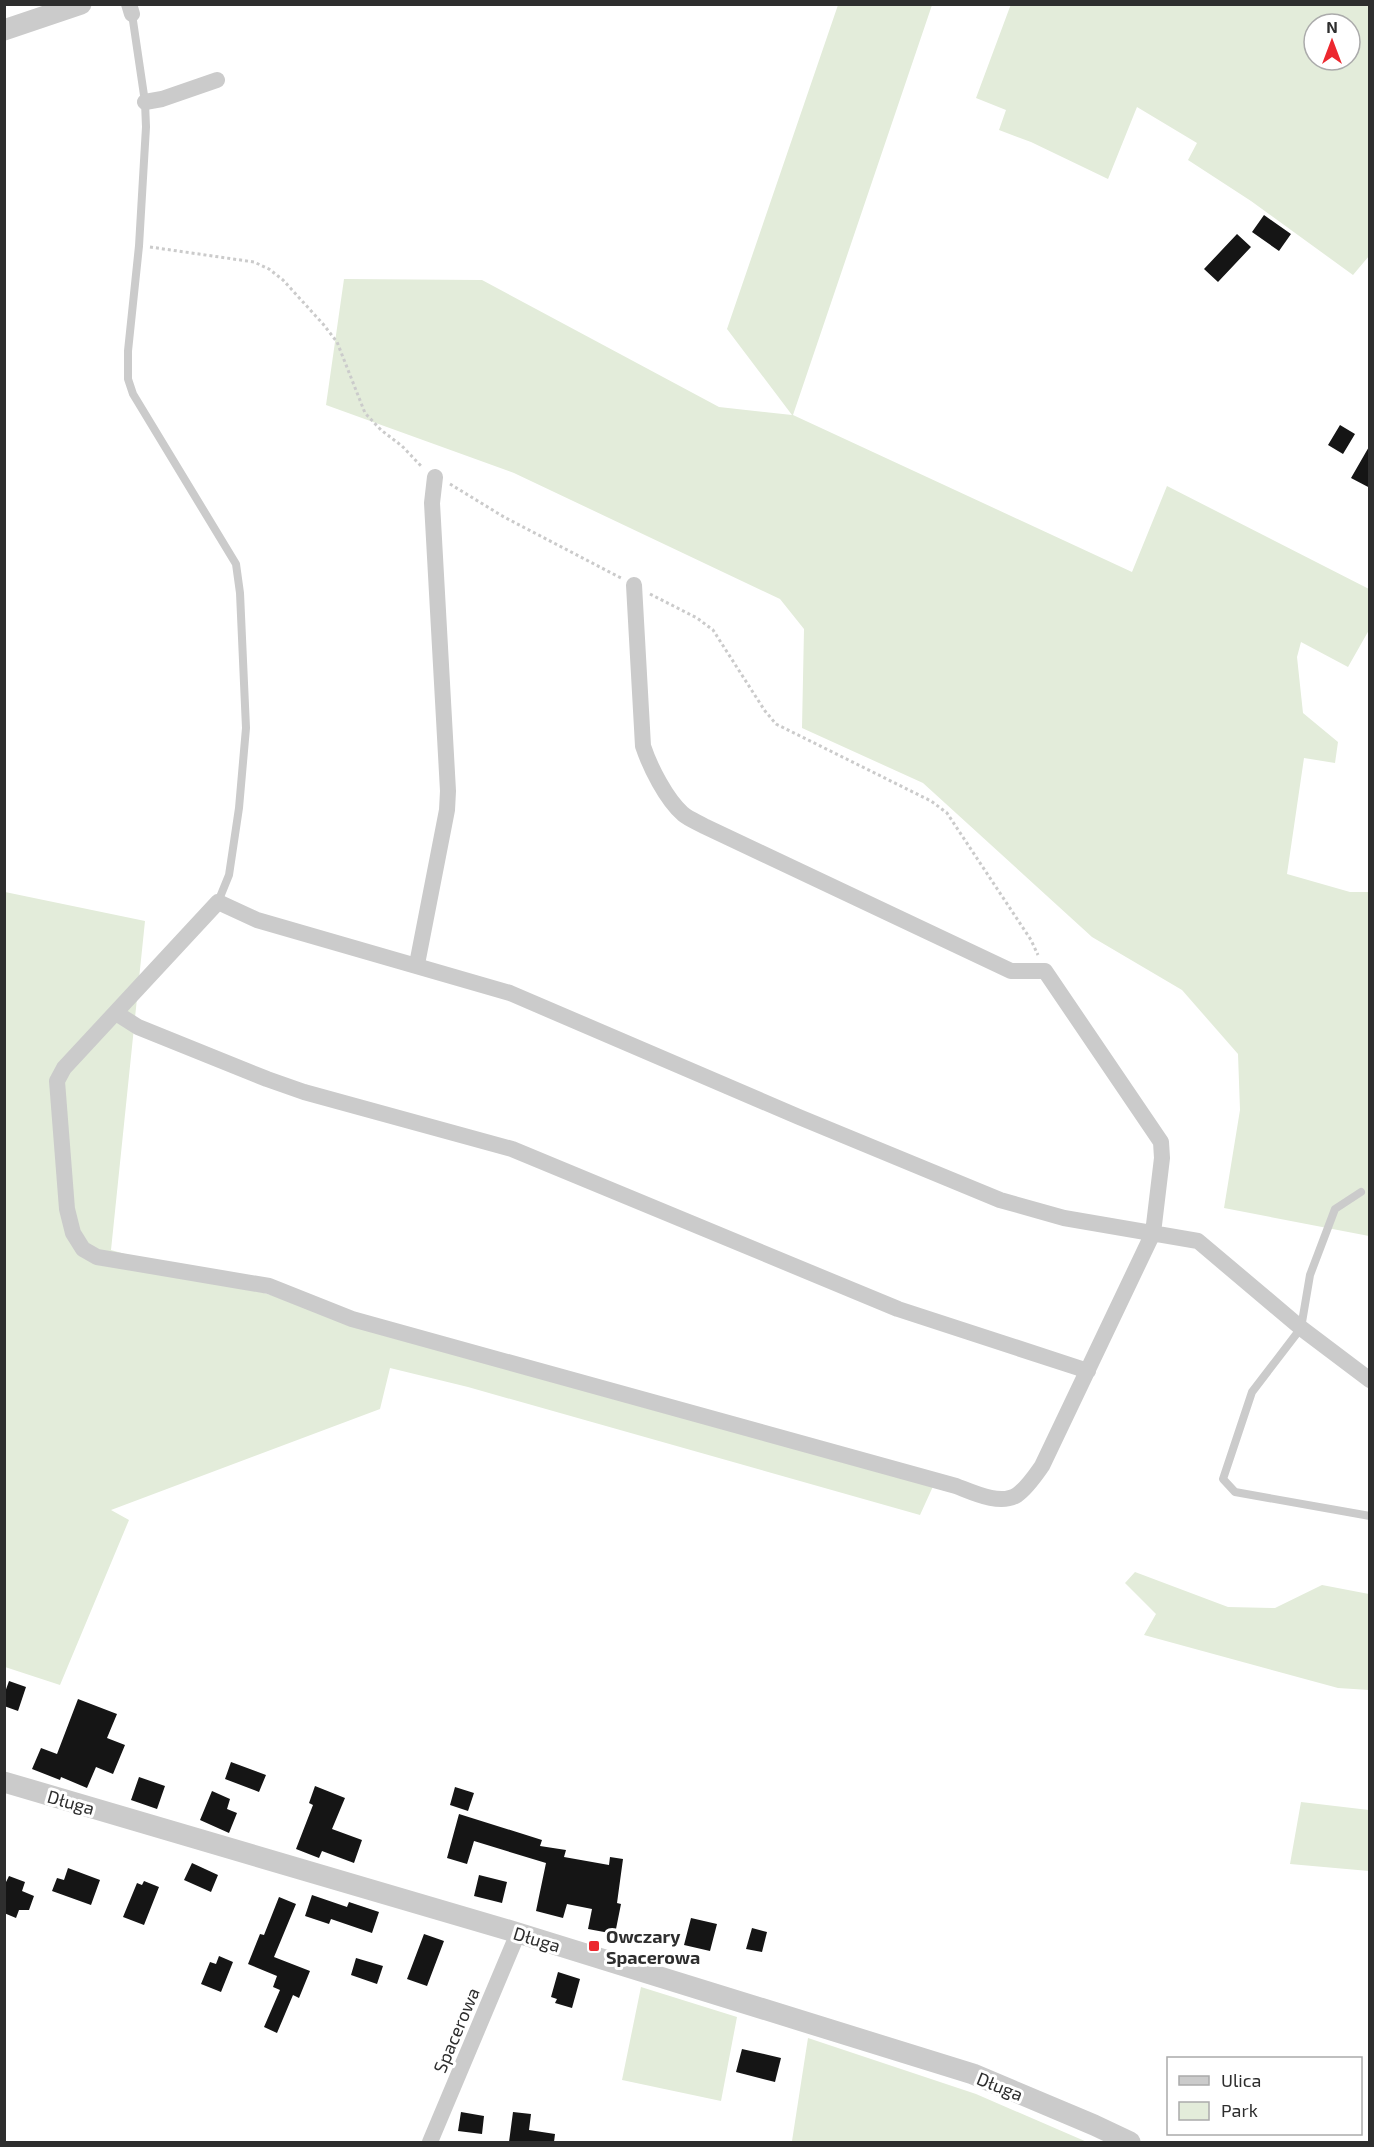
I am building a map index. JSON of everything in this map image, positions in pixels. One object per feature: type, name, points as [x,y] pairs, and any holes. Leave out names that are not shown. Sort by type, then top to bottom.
[{"type":"street","points":[[4,30],[81,4]]},
{"type":"street","points":[[145,102],[162,99],[217,80]]},
{"type":"street","points":[[417,964],[447,810],[448,791],[432,503],[435,477]]},
{"type":"street","points":[[634,585],[643,746],[649,762],[672,801],[683,814],[1011,971],[1045,971],[1161,1142],[1162,1158],[1153,1233],[1042,1466],[1024,1489],[1015,1497],[986,1497],[956,1486],[352,1319],[269,1286],[97,1257],[83,1249],[73,1233],[67,1209],[57,1081],[64,1068],[218,902],[257,920],[417,964],[510,993],[829,1130],[999,1200],[1064,1218],[1153,1233],[1198,1241],[1301,1328],[1370,1380]]},
{"type":"street","points":[[116,1013],[138,1027],[267,1079],[304,1092],[512,1149],[898,1309],[1088,1371]]},
{"type":"street","name":"Długa","points":[[4,1782],[518,1933],[973,2074],[1130,2142]]},
{"type":"street","name":"Spacerowa","points":[[429,2142],[518,1933]]},
{"type":"lane","points":[[130,9],[145,102],[146,127],[139,246],[128,351],[128,379],[134,393],[236,564],[240,592],[246,728],[239,808],[229,875],[218,902]]},
{"type":"lane","points":[[1361,1192],[1335,1209],[1310,1275],[1301,1328],[1252,1392],[1223,1479],[1235,1492],[1370,1516]]},
{"type":"path","points":[[139,246],[254,262],[269,268],[284,279],[337,342],[365,413],[435,477],[504,517],[697,618],[713,630],[765,711],[776,724],[931,801],[947,813],[1031,940],[1045,971]]},
{"type":"green space","points":[[1011,4],[1369,5],[1369,256],[1353,275],[1251,201],[1188,160],[1197,143],[1137,107],[1108,179],[1031,142],[999,130],[1006,110],[976,98]]},
{"type":"green space","points":[[838,5],[932,5],[793,415],[1132,572],[1167,486],[1369,589],[1369,630],[1348,667],[1301,642],[1297,657],[1303,713],[1338,742],[1335,763],[1304,758],[1287,874],[1350,892],[1369,892],[1369,1236],[1224,1208],[1240,1110],[1238,1054],[1182,990],[1092,937],[923,783],[802,728],[804,629],[780,599],[514,473],[326,405],[344,279],[482,280],[719,407],[792,415],[727,329]]},
{"type":"green space","points":[[5,892],[145,921],[111,1250],[935,1482],[920,1515],[468,1387],[390,1368],[380,1409],[111,1510],[129,1520],[60,1685],[5,1667]]},
{"type":"green space","points":[[1135,1572],[1228,1607],[1275,1608],[1322,1585],[1369,1594],[1369,1690],[1338,1688],[1144,1635],[1156,1614],[1125,1583]]},
{"type":"green space","points":[[1301,1802],[1369,1810],[1369,1871],[1290,1864]]},
{"type":"green space","points":[[641,1987],[737,2017],[721,2101],[622,2080]]},
{"type":"green space","points":[[808,2038],[976,2094],[1087,2142],[792,2141]]},
{"type":"building","points":[[1264,215],[1291,234],[1279,251],[1252,232]]},
{"type":"building","points":[[1237,234],[1251,247],[1218,282],[1204,269]]},
{"type":"building","points":[[1340,425],[1355,434],[1343,454],[1328,445]]},
{"type":"building","points":[[1370,445],[1370,488],[1351,478]]},
{"type":"building","points":[[9,1681],[26,1687],[18,1711],[4,1706],[4,1695]]},
{"type":"building","points":[[78,1699],[117,1714],[107,1738],[125,1745],[113,1774],[96,1767],[87,1788],[61,1777],[60,1780],[32,1769],[41,1748],[57,1754]]},
{"type":"building","points":[[231,1762],[266,1775],[259,1792],[225,1779]]},
{"type":"building","points":[[139,1777],[165,1786],[157,1809],[131,1800]]},
{"type":"building","points":[[315,1786],[345,1798],[332,1829],[362,1840],[354,1863],[322,1851],[319,1858],[296,1849],[313,1805],[309,1803]]},
{"type":"building","points":[[455,1787],[474,1793],[468,1811],[450,1805]]},
{"type":"building","points":[[212,1791],[230,1799],[227,1809],[237,1813],[229,1833],[200,1820]]},
{"type":"building","points":[[459,1814],[542,1840],[540,1846],[566,1850],[564,1857],[609,1865],[610,1857],[623,1859],[617,1903],[621,1904],[615,1934],[588,1929],[592,1909],[567,1904],[563,1918],[536,1911],[546,1863],[474,1841],[467,1864],[447,1858]]},
{"type":"building","points":[[192,1863],[218,1875],[211,1892],[184,1880]]},
{"type":"building","points":[[68,1868],[100,1880],[91,1905],[52,1891],[57,1878],[64,1880]]},
{"type":"building","points":[[479,1875],[507,1882],[502,1903],[474,1896]]},
{"type":"building","points":[[9,1876],[25,1882],[22,1891],[34,1896],[29,1910],[19,1910],[16,1918],[4,1913],[4,1886]]},
{"type":"building","points":[[144,1881],[159,1887],[144,1925],[123,1917],[137,1883],[142,1885]]},
{"type":"building","points":[[312,1895],[347,1907],[349,1902],[379,1912],[372,1933],[331,1919],[329,1924],[305,1916]]},
{"type":"building","points":[[279,1897],[296,1904],[274,1957],[310,1971],[299,1998],[293,1995],[277,2033],[264,2027],[280,1990],[273,1987],[277,1976],[248,1964],[260,1934],[264,1935]]},
{"type":"building","points":[[691,1918],[717,1924],[710,1951],[684,1945]]},
{"type":"building","points":[[752,1928],[767,1932],[762,1952],[746,1949]]},
{"type":"building","points":[[424,1934],[444,1941],[427,1986],[407,1979]]},
{"type":"building","points":[[219,1956],[233,1962],[221,1992],[201,1984],[210,1962],[216,1964]]},
{"type":"building","points":[[356,1958],[383,1966],[377,1984],[351,1975]]},
{"type":"building","points":[[558,1972],[580,1979],[572,2008],[555,2003],[557,1999],[551,1997]]},
{"type":"building","points":[[742,2049],[781,2058],[775,2082],[736,2072]]},
{"type":"building","points":[[461,2112],[484,2116],[482,2134],[458,2131]]},
{"type":"building","points":[[513,2112],[531,2114],[529,2130],[555,2134],[554,2142],[509,2142]]},
{"type":"place","name":"Owczary Spacerowa","points":[[594,1946]]}]
